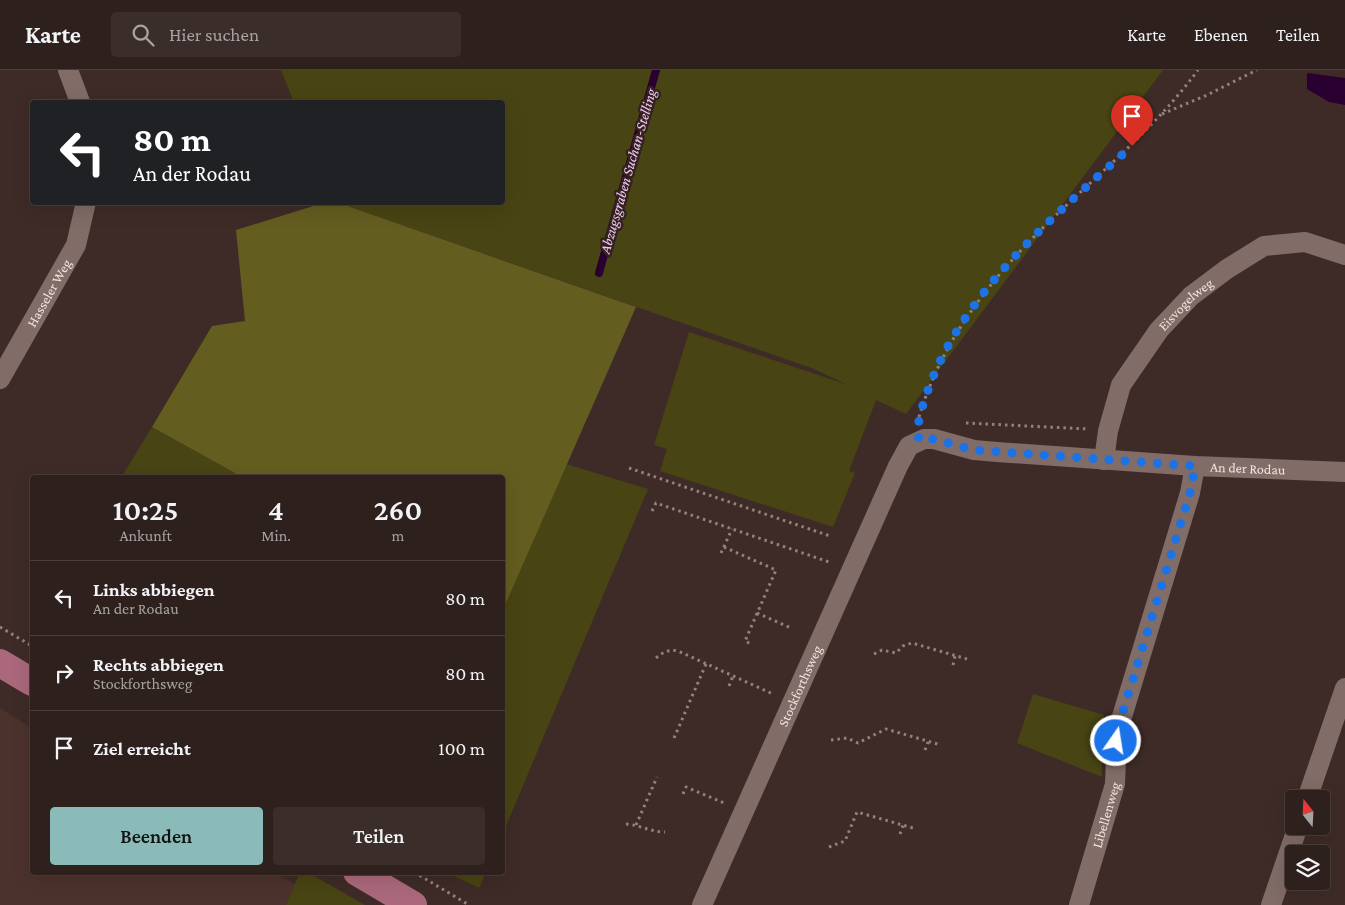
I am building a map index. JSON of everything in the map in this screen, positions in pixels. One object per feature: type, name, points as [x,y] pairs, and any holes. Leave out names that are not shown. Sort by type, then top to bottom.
[{"type":"main road","points":[[0,663],[30,681]]},
{"type":"main road","points":[[363,875],[413,905]]},
{"type":"street","points":[[68,70],[79,100]]},
{"type":"street","name":"Hasseler Weg","points":[[0,379],[76,245],[85,205]]},
{"type":"street","name":"Eisvogelweg","points":[[1104,460],[1108,432],[1121,385],[1159,330],[1191,296],[1227,269],[1264,246],[1305,242],[1345,255]]},
{"type":"street","name":"An der Rodau","points":[[919,440],[934,439],[974,450],[1104,460],[1345,472]]},
{"type":"street","name":"Stockforthsweg","points":[[702,905],[898,466],[910,446],[919,440]]},
{"type":"street","name":"Libellenweg","points":[[1079,905],[1115,784],[1117,733],[1190,493],[1195,466]]},
{"type":"street","points":[[1311,790],[1345,688]]},
{"type":"street","points":[[1272,905],[1295,835]]},
{"type":"path","points":[[919,440],[918,420],[929,387],[944,353],[958,328],[1012,259],[1071,201],[1132,146],[1161,115],[1198,70]]},
{"type":"path","points":[[1161,115],[1257,70]]},
{"type":"path","points":[[629,468],[830,536]]},
{"type":"path","points":[[652,511],[656,504],[835,564]]},
{"type":"path","points":[[720,554],[732,529]]},
{"type":"path","points":[[724,547],[776,570],[745,641],[751,644]]},
{"type":"path","points":[[770,584],[777,587]]},
{"type":"path","points":[[757,613],[791,628]]},
{"type":"path","points":[[0,627],[30,645]]},
{"type":"path","points":[[874,654],[882,650],[896,653],[908,643],[912,643],[967,660]]},
{"type":"path","points":[[656,658],[666,651],[675,650],[774,694]]},
{"type":"path","points":[[953,665],[955,656]]},
{"type":"path","points":[[674,738],[706,664]]},
{"type":"path","points":[[729,686],[733,676]]},
{"type":"path","points":[[831,740],[847,738],[858,743],[886,729],[941,746]]},
{"type":"path","points":[[926,750],[928,742]]},
{"type":"path","points":[[636,825],[657,776]]},
{"type":"path","points":[[683,794],[686,787],[725,804]]},
{"type":"path","points":[[829,847],[845,841],[857,812],[914,828]]},
{"type":"path","points":[[626,824],[636,825],[654,832],[665,832]]},
{"type":"path","points":[[900,834],[903,825]]},
{"type":"path","points":[[419,875],[469,905]]},
{"type":"shaded area","points":[[281,70],[1163,70],[906,414],[876,400],[849,471],[855,473],[833,527],[660,471],[667,449],[654,445],[689,332],[848,385],[814,369],[345,205],[505,205],[505,100],[293,100]]},
{"type":"shaded area","points":[[1307,73],[1345,78],[1345,105],[1329,102],[1307,89]]},
{"type":"shaded area","points":[[317,205],[345,205],[636,307],[505,605],[505,475],[238,475],[152,427],[212,326],[245,321],[236,230]]},
{"type":"shaded area","points":[[152,427],[238,475],[123,475]]},
{"type":"shaded area","points":[[566,464],[648,489],[505,828],[505,605]]},
{"type":"shaded area","points":[[1033,694],[1104,715],[1101,744],[1102,777],[1017,743]]},
{"type":"shaded area","points":[[0,708],[30,727],[30,875],[279,875],[295,884],[286,905],[0,905]]},
{"type":"shaded area","points":[[299,875],[312,875],[365,905],[286,905]]},
{"type":"shaded area","points":[[452,875],[485,875],[479,888]]},
{"type":"waterway","name":"Abzugsgraben Suchan-Stelling","points":[[599,273],[656,70]]},
{"type":"route","points":[[1116,741],[1121,718],[1190,493],[1195,466],[974,450],[934,439],[919,440],[918,420],[929,387],[944,353],[958,328],[975,306],[1012,259],[1071,201],[1132,146]]}]
